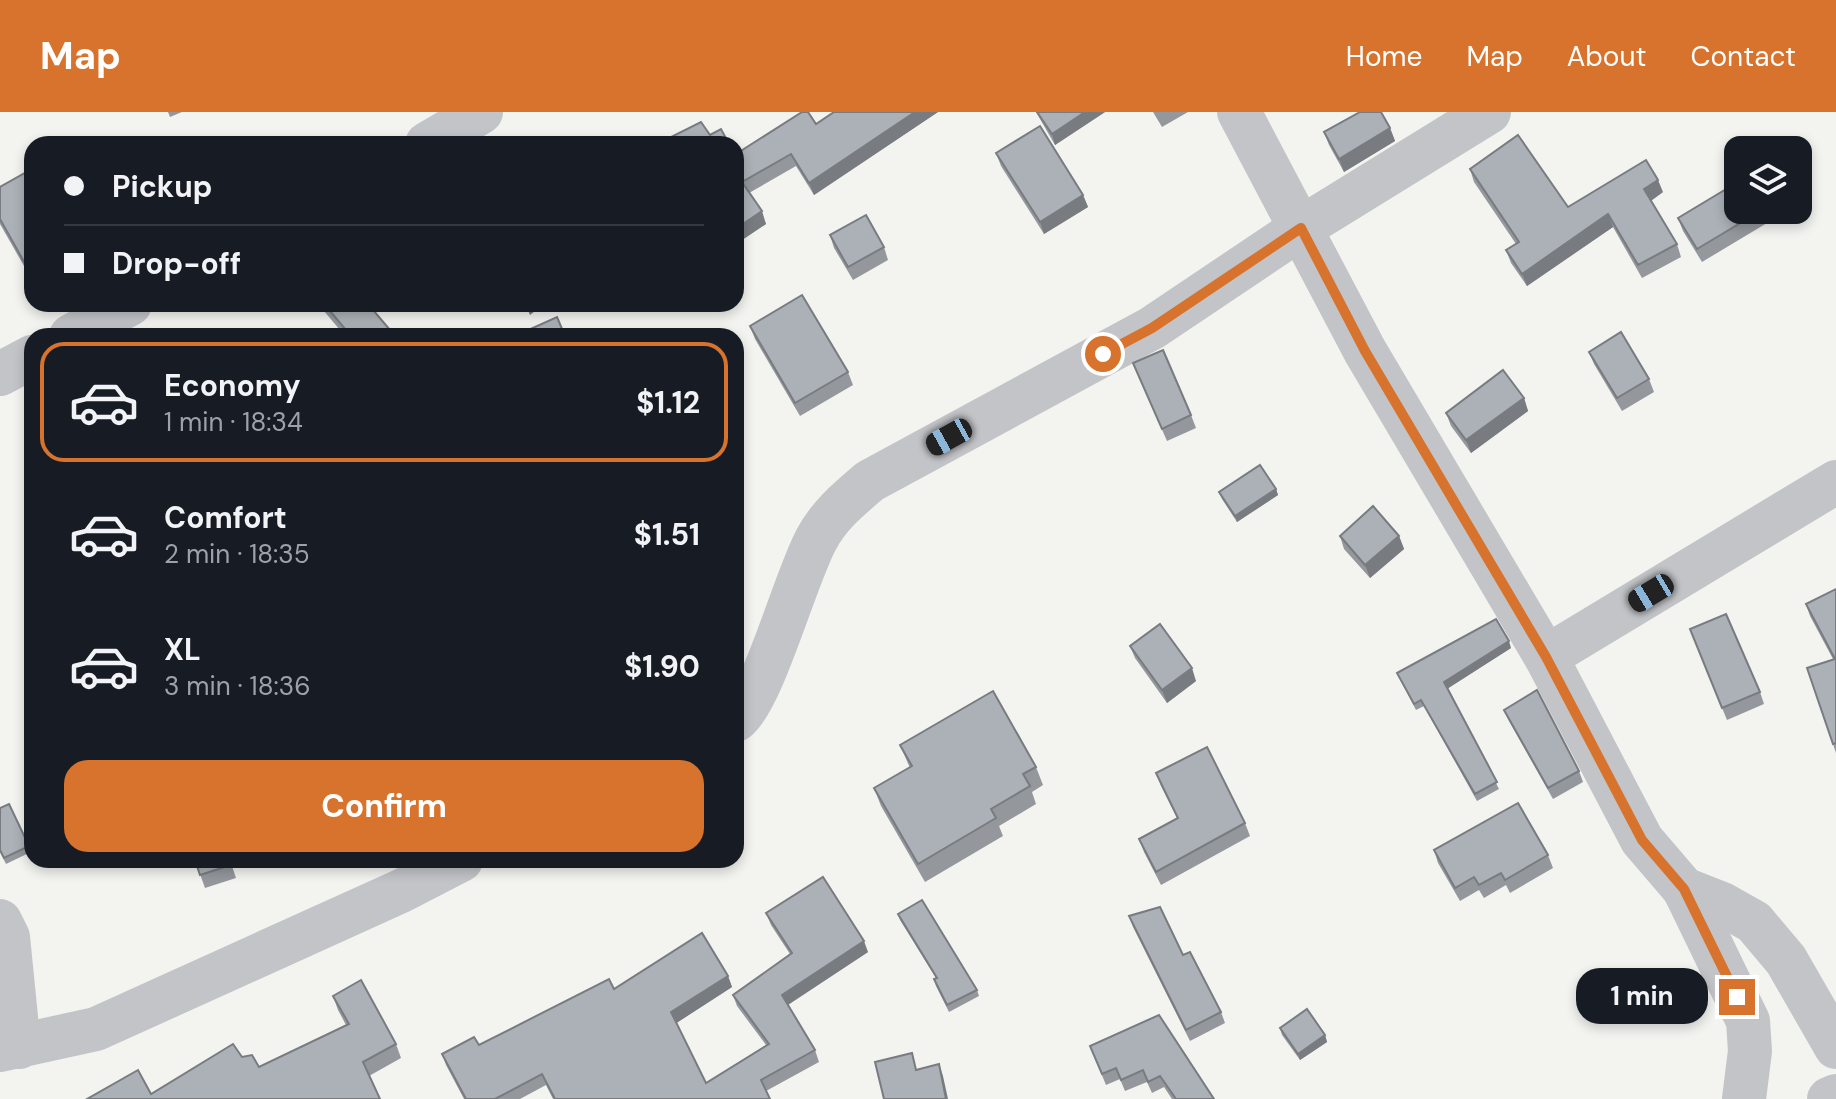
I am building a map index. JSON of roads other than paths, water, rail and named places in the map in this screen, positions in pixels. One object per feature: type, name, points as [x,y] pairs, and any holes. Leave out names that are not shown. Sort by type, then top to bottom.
[{"type":"street","points":[[440,136],[481,112]]},
{"type":"street","points":[[1239,112],[1365,351],[1546,657],[1642,840],[1684,889],[1748,1021],[1750,1051],[1744,1099]]},
{"type":"street","points":[[744,713],[817,538],[838,508],[870,481],[1152,328],[1301,228],[1489,112]]},
{"type":"street","points":[[86,328],[115,312]]},
{"type":"street","points":[[0,374],[24,361]]},
{"type":"street","points":[[1546,657],[1836,482]]},
{"type":"street","points":[[0,921],[8,937],[10,1049],[96,1029],[446,868]]},
{"type":"street","points":[[1684,889],[1722,904],[1754,922],[1786,960],[1836,1047]]},
{"type":"street","points":[[1829,1099],[1836,1096]]}]
